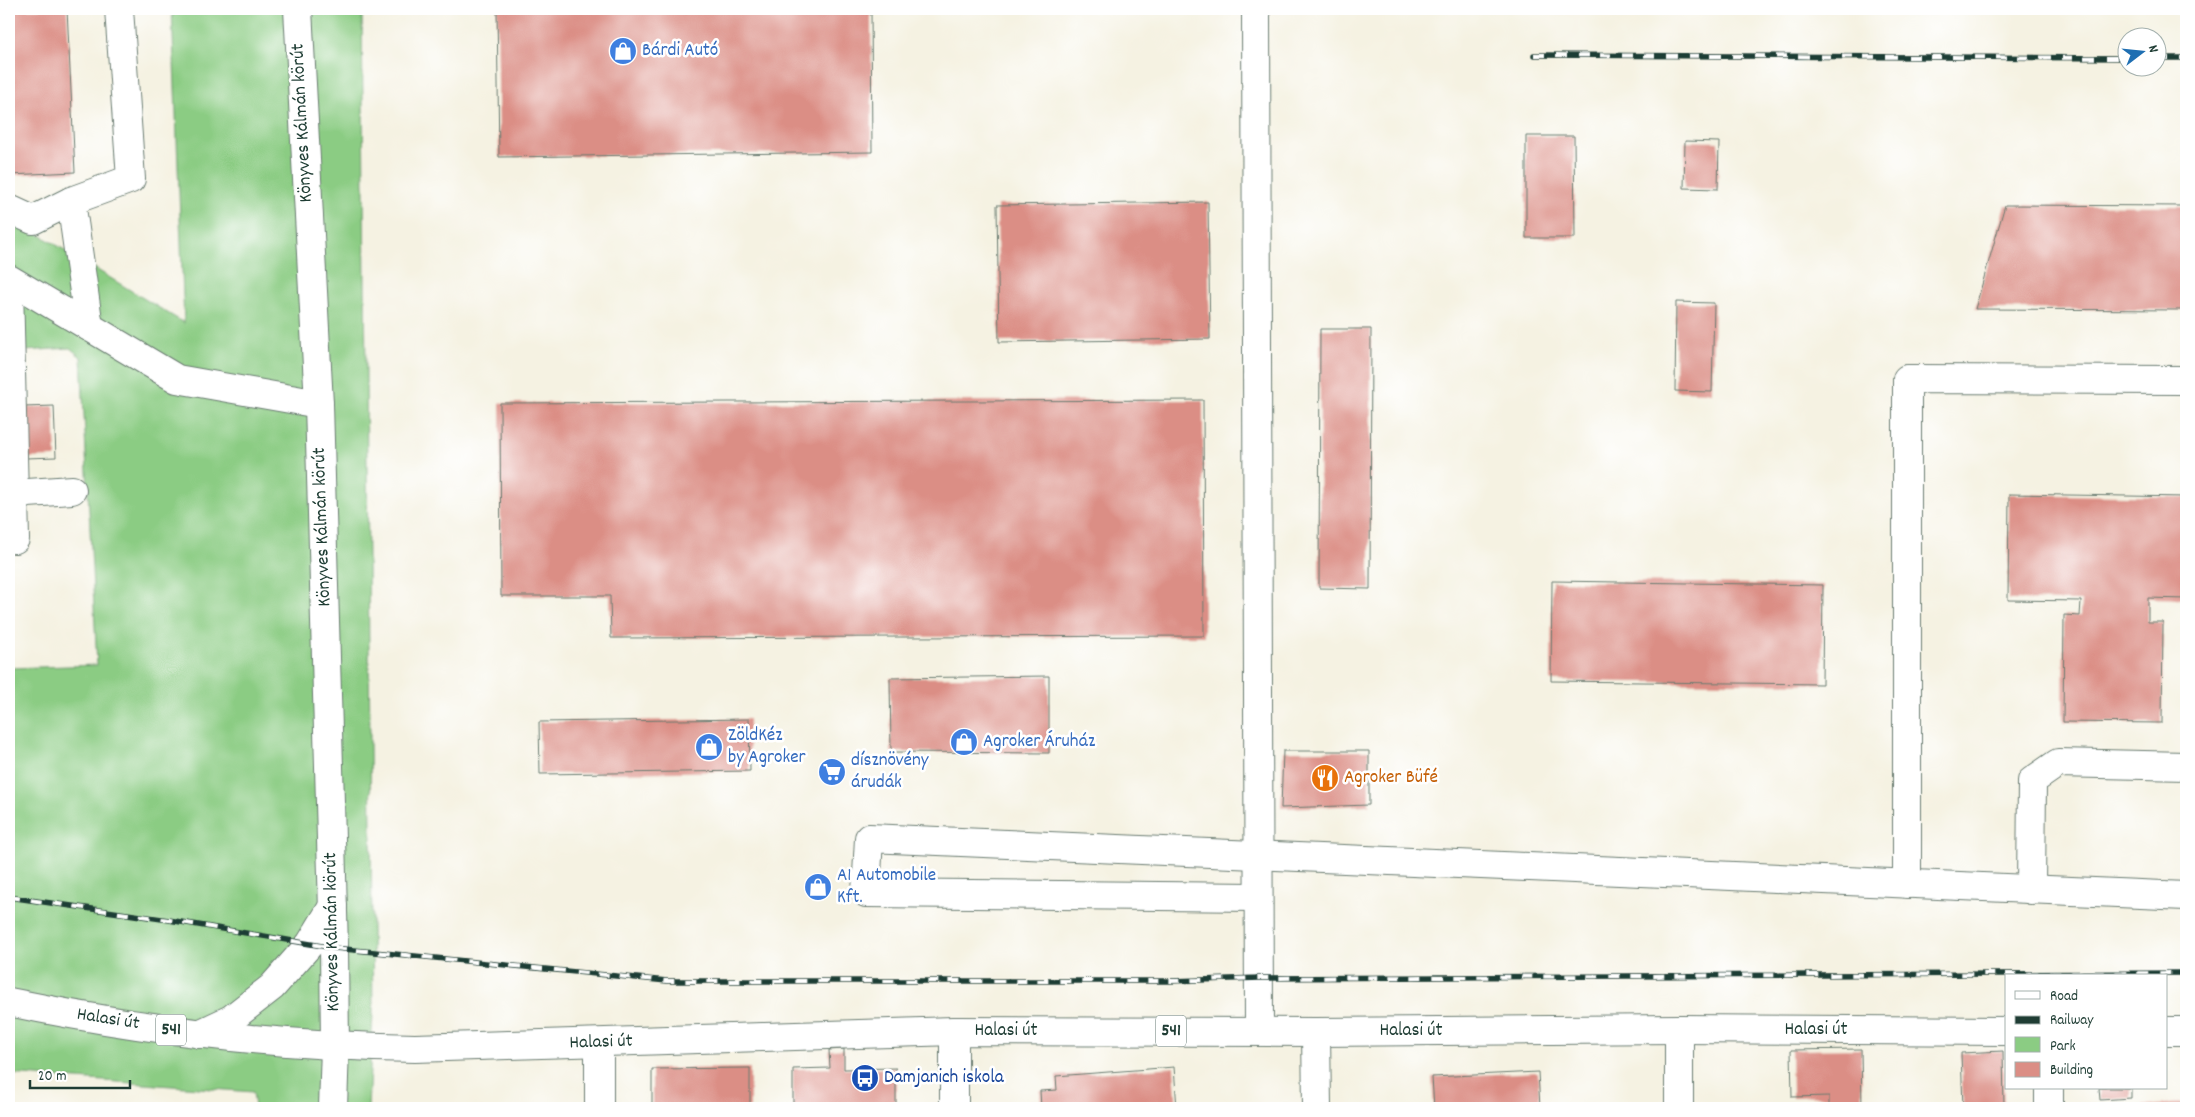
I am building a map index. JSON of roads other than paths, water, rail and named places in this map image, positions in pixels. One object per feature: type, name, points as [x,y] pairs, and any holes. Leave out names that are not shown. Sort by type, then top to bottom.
[{"type":"street","points":[[9,209],[33,220],[71,201],[131,178],[119,9]]},
{"type":"street","name":"Könyves Kálmán körút","points":[[298,9],[319,404],[333,906],[335,1046],[333,1108]]},
{"type":"street","points":[[1256,9],[1258,1031]]},
{"type":"street","points":[[71,201],[89,328]]},
{"type":"street","points":[[9,279],[178,379],[319,404]]},
{"type":"street","points":[[9,286],[10,418],[15,539]]},
{"type":"street","points":[[1907,884],[1907,379],[2186,380]]},
{"type":"street","points":[[13,494],[72,490]]},
{"type":"street","points":[[2031,890],[2032,781],[2058,763],[2186,766]]},
{"type":"street","points":[[1258,897],[866,893],[869,838],[2186,896]]},
{"type":"street","points":[[199,1034],[231,1019],[272,987],[310,944],[333,906]]},
{"type":"street","name":"Halasi út","points":[[9,1002],[65,1014],[199,1034],[335,1046],[415,1048],[954,1031],[1316,1032],[1679,1029],[2005,1031]]},
{"type":"street","points":[[1679,1029],[1679,1108]]},
{"type":"street","points":[[954,1031],[954,1108]]},
{"type":"street","points":[[2168,1031],[2186,1031]]},
{"type":"street","points":[[1316,1032],[1318,1108]]},
{"type":"street","points":[[599,1043],[599,1108]]},
{"type":"street","points":[[2049,1090],[2049,1108]]},
{"type":"railway","points":[[1534,55],[2118,58]]},
{"type":"railway","points":[[2168,58],[2186,58]]},
{"type":"railway","points":[[9,897],[169,920],[334,948],[667,981],[1170,981],[1260,978],[2186,973]]},
{"type":"place","name":"Bárdi Autó","points":[[623,51]]},
{"type":"place","name":"Agroker Áruház","points":[[964,742]]},
{"type":"place","name":"ZöldKéz by Agroker","points":[[709,747]]},
{"type":"place","name":"dísznövény árudák","points":[[832,772]]},
{"type":"place","name":"Agroker Büfé","points":[[1325,778]]},
{"type":"place","name":"A1 Automobile Kft.","points":[[818,887]]},
{"type":"place","name":"Damjanich iskola","points":[[865,1078]]}]
